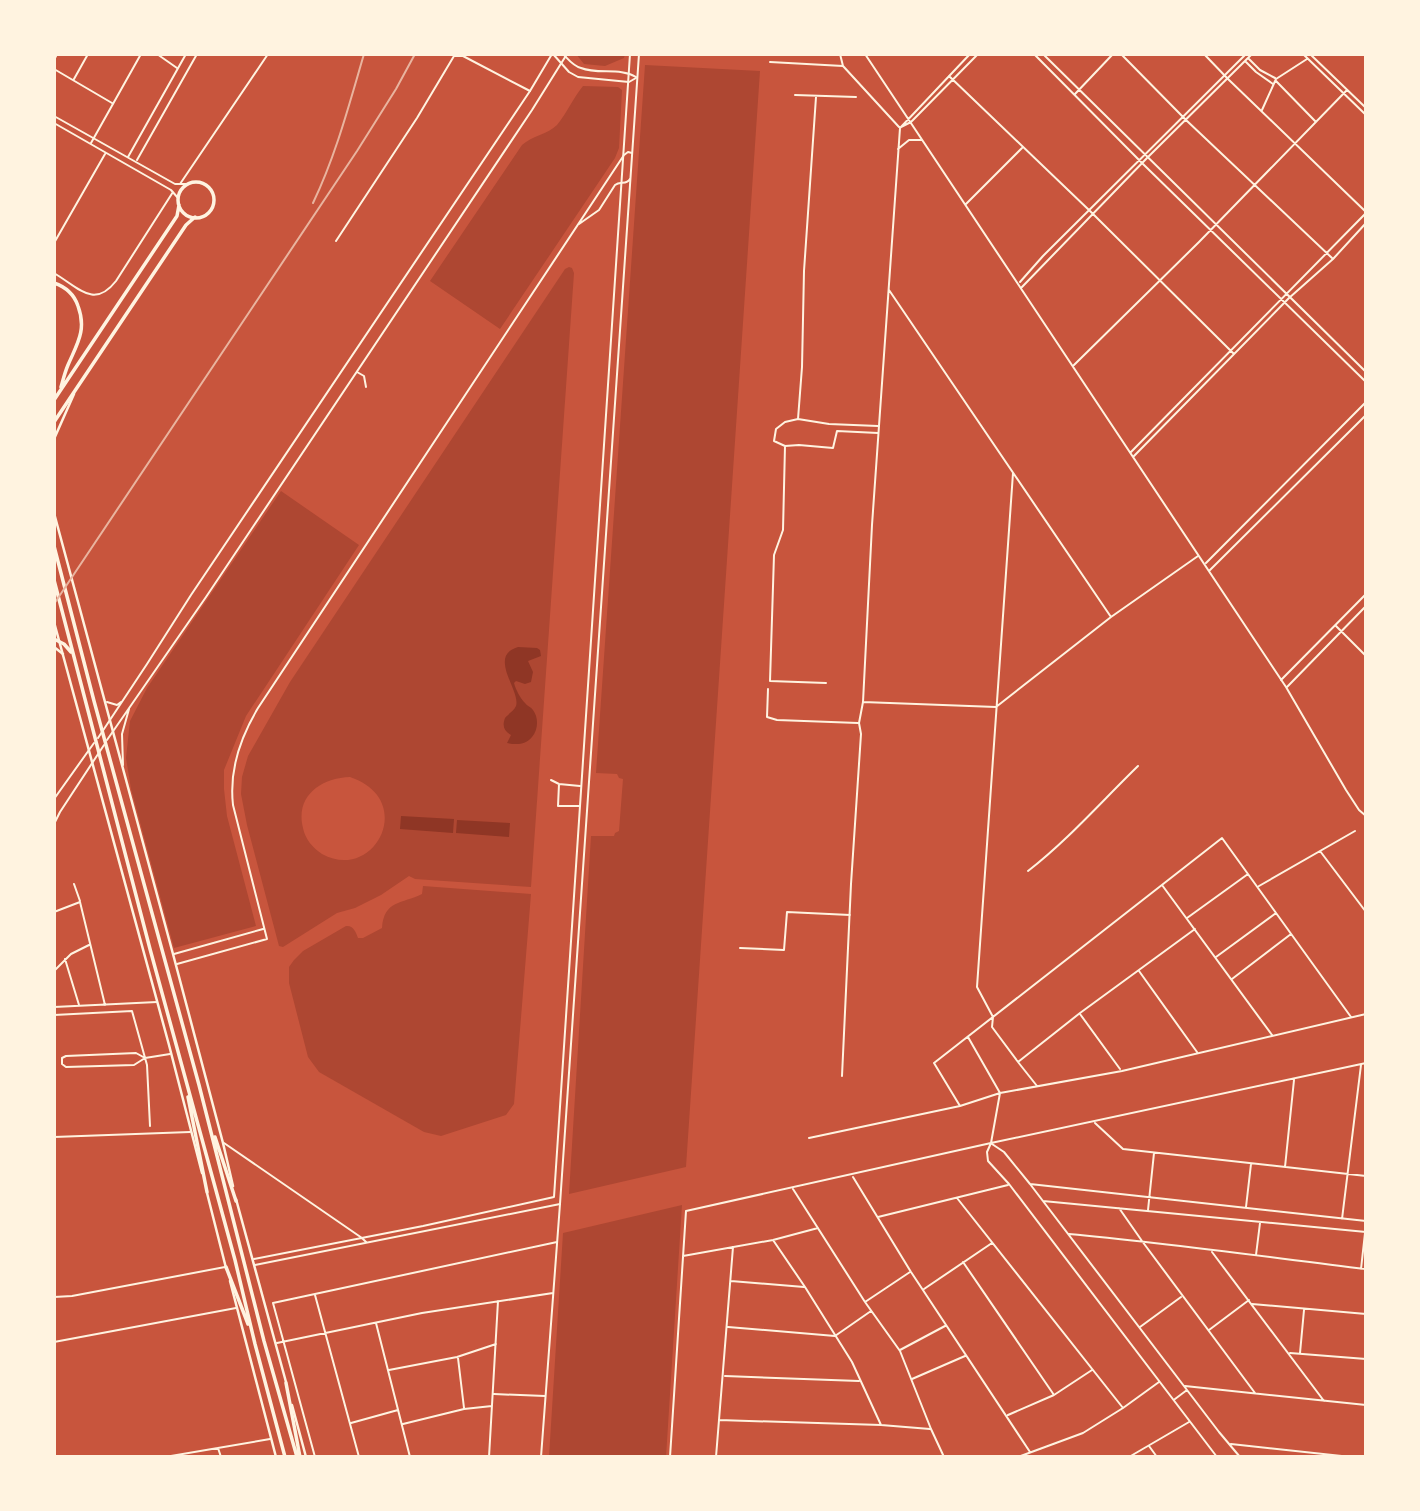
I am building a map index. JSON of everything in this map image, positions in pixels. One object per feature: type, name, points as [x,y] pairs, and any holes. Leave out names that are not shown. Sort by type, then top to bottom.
[{"type":"highway","points":[[54,400],[177,216],[178,198],[182,189],[194,182],[204,183],[213,194],[214,204],[205,215],[195,217],[185,214],[179,205]]},
{"type":"highway","points":[[54,422],[186,225],[195,217]]},
{"type":"highway","points":[[54,283],[62,286],[76,301],[81,314],[82,329],[59,392]]},
{"type":"highway","points":[[54,546],[199,1085],[264,1341],[298,1457]]},
{"type":"highway","points":[[54,580],[285,1457]]},
{"type":"highway","points":[[54,639],[64,644],[73,654]]},
{"type":"highway","points":[[181,1064],[207,1192]]},
{"type":"highway","points":[[199,1085],[236,1201]]},
{"type":"highway","points":[[226,1267],[255,1344]]},
{"type":"highway","points":[[286,1383],[298,1457]]},
{"type":"main road","points":[[54,439],[76,390]]},
{"type":"main road","points":[[54,513],[306,1457]]},
{"type":"main road","points":[[54,622],[276,1457]]},
{"type":"main road","points":[[54,647],[63,654]]},
{"type":"street","points":[[54,60],[57,54]]},
{"type":"street","points":[[74,80],[88,54]]},
{"type":"street","points":[[90,144],[141,54]]},
{"type":"street","points":[[157,54],[177,69]]},
{"type":"street","points":[[128,157],[186,54]]},
{"type":"street","points":[[136,161],[197,54]]},
{"type":"street","points":[[179,185],[267,54]]},
{"type":"street","points":[[54,799],[110,720],[553,54],[578,78],[629,82],[637,78]]},
{"type":"street","points":[[563,54],[582,69],[629,73],[637,78]]},
{"type":"street","points":[[560,1204],[554,1197],[562,1064],[631,54]]},
{"type":"street","points":[[541,1457],[565,1147],[639,54]]},
{"type":"street","points":[[840,54],[843,66],[900,128]]},
{"type":"street","points":[[865,54],[1286,687],[1346,790],[1366,816]]},
{"type":"street","points":[[842,1076],[861,734],[859,723],[863,702],[897,150],[900,128],[970,54]]},
{"type":"street","points":[[900,128],[911,122],[978,54]]},
{"type":"street","points":[[1034,54],[1366,382]]},
{"type":"street","points":[[1043,54],[1366,372]]},
{"type":"street","points":[[1074,94],[1113,54]]},
{"type":"street","points":[[1121,54],[1186,120],[1333,259]]},
{"type":"street","points":[[1130,452],[1366,212],[1204,54]]},
{"type":"street","points":[[1018,284],[1246,54]]},
{"type":"street","points":[[1021,288],[1252,54]]},
{"type":"street","points":[[1303,54],[1366,115]]},
{"type":"street","points":[[1310,54],[1366,108]]},
{"type":"street","points":[[336,241],[417,118],[454,56],[463,56],[530,91]]},
{"type":"street","points":[[54,824],[113,730],[206,597],[567,56]]},
{"type":"street","points":[[1248,58],[1316,122]]},
{"type":"street","points":[[1261,111],[1275,81],[1308,59]]},
{"type":"street","points":[[1245,61],[1256,72],[1275,81]]},
{"type":"street","points":[[770,62],[843,66]]},
{"type":"street","points":[[54,69],[113,103]]},
{"type":"street","points":[[949,76],[1234,354]]},
{"type":"street","points":[[1073,366],[1347,90]]},
{"type":"street","points":[[795,95],[856,97]]},
{"type":"street","points":[[798,419],[804,271],[816,97]]},
{"type":"street","points":[[54,116],[179,185],[187,184]]},
{"type":"street","points":[[54,123],[173,192],[178,198]]},
{"type":"street","points":[[897,150],[909,141],[922,140]]},
{"type":"street","points":[[966,205],[1023,147]]},
{"type":"street","points":[[176,965],[267,939],[231,790],[235,761],[246,729],[624,155],[628,152],[632,154]]},
{"type":"street","points":[[54,243],[106,153]]},
{"type":"street","points":[[578,225],[599,210],[615,185],[628,182],[631,178]]},
{"type":"street","points":[[54,273],[89,295],[108,291],[173,192]]},
{"type":"street","points":[[1133,456],[1290,298],[1333,259],[1366,223]]},
{"type":"street","points":[[618,240],[626,240]]},
{"type":"street","points":[[888,290],[1111,617]]},
{"type":"street","points":[[610,360],[617,361]]},
{"type":"street","points":[[357,372],[363,376],[366,387]]},
{"type":"street","points":[[1205,565],[1366,402]]},
{"type":"street","points":[[1209,571],[1366,415]]},
{"type":"street","points":[[879,426],[829,424],[798,419],[785,422],[776,429],[774,441],[785,446],[833,449],[837,431],[879,433]]},
{"type":"street","points":[[785,446],[783,530],[774,555],[770,681],[826,683]]},
{"type":"street","points":[[604,453],[611,454]]},
{"type":"street","points":[[1298,471],[1305,476]]},
{"type":"street","points":[[1013,473],[977,987],[993,1017],[992,1027],[1038,1087]]},
{"type":"street","points":[[1234,535],[1240,541]]},
{"type":"street","points":[[863,702],[996,707],[1111,617],[1199,555]]},
{"type":"street","points":[[597,557],[604,558]]},
{"type":"street","points":[[1281,680],[1366,594]]},
{"type":"street","points":[[1286,687],[1366,606]]},
{"type":"street","points":[[1335,625],[1366,656]]},
{"type":"street","points":[[591,651],[598,651]]},
{"type":"street","points":[[768,689],[767,716],[777,720],[859,723]]},
{"type":"street","points":[[103,699],[113,705],[122,702]]},
{"type":"street","points":[[124,773],[122,734],[131,704]]},
{"type":"street","points":[[1028,871],[1138,766]]},
{"type":"street","points":[[582,778],[589,778]]},
{"type":"street","points":[[551,780],[559,784],[582,786]]},
{"type":"street","points":[[559,784],[558,806],[580,807]]},
{"type":"street","points":[[579,821],[586,821]]},
{"type":"street","points":[[1257,887],[1355,831]]},
{"type":"street","points":[[960,1105],[934,1063],[1222,838],[1351,1017]]},
{"type":"street","points":[[1320,850],[1366,912]]},
{"type":"street","points":[[577,855],[584,855]]},
{"type":"street","points":[[1186,918],[1248,874]]},
{"type":"street","points":[[74,884],[105,1005]]},
{"type":"street","points":[[1162,885],[1272,1036]]},
{"type":"street","points":[[574,891],[582,891]]},
{"type":"street","points":[[1360,904],[1366,901]]},
{"type":"street","points":[[54,912],[80,902]]},
{"type":"street","points":[[740,948],[784,950],[787,912],[850,915]]},
{"type":"street","points":[[1216,957],[1276,913]]},
{"type":"street","points":[[173,954],[264,929]]},
{"type":"street","points":[[1018,1062],[1195,929]]},
{"type":"street","points":[[1231,979],[1291,934]]},
{"type":"street","points":[[54,971],[71,954],[90,944]]},
{"type":"street","points":[[65,959],[79,1006]]},
{"type":"street","points":[[1138,970],[1198,1053]]},
{"type":"street","points":[[569,971],[577,972]]},
{"type":"street","points":[[54,1007],[157,1002]]},
{"type":"street","points":[[54,1015],[132,1011],[145,1058],[150,1126]]},
{"type":"street","points":[[1080,1013],[1122,1071]]},
{"type":"street","points":[[809,1138],[960,1105],[1000,1093],[1122,1071],[1366,1014]]},
{"type":"street","points":[[968,1037],[1000,1093],[987,1152],[988,1161],[1009,1184],[1217,1457]]},
{"type":"street","points":[[145,1058],[136,1053],[66,1056],[62,1058],[62,1064],[66,1067],[134,1065],[145,1058],[171,1054]]},
{"type":"street","points":[[670,1457],[686,1211],[1366,1063]]},
{"type":"street","points":[[562,1064],[570,1065]]},
{"type":"street","points":[[1342,1219],[1362,1064]]},
{"type":"street","points":[[1285,1167],[1294,1079]]},
{"type":"street","points":[[1094,1122],[1123,1149],[1366,1176]]},
{"type":"street","points":[[54,1137],[190,1132]]},
{"type":"street","points":[[223,1143],[367,1243]]},
{"type":"street","points":[[991,1143],[1004,1152],[1030,1184],[1240,1457]]},
{"type":"street","points":[[557,1147],[565,1147]]},
{"type":"street","points":[[1148,1211],[1155,1152]]},
{"type":"street","points":[[1246,1208],[1251,1163]]},
{"type":"street","points":[[851,1175],[911,1272],[1030,1452]]},
{"type":"street","points":[[878,1217],[1009,1184]]},
{"type":"street","points":[[1030,1184],[1366,1222]]},
{"type":"street","points":[[792,1188],[865,1302],[900,1351],[944,1457]]},
{"type":"street","points":[[253,1259],[554,1197]]},
{"type":"street","points":[[957,1198],[1123,1408]]},
{"type":"street","points":[[1042,1200],[1365,1232],[1362,1269]]},
{"type":"street","points":[[254,1265],[560,1204]]},
{"type":"street","points":[[1119,1208],[1255,1393]]},
{"type":"street","points":[[1256,1256],[1260,1222]]},
{"type":"street","points":[[683,1256],[773,1240],[819,1228]]},
{"type":"street","points":[[1068,1233],[1366,1269]]},
{"type":"street","points":[[773,1240],[852,1362],[881,1425]]},
{"type":"street","points":[[315,1457],[273,1303],[557,1242]]},
{"type":"street","points":[[923,1289],[992,1242]]},
{"type":"street","points":[[716,1457],[733,1247]]},
{"type":"street","points":[[1211,1251],[1324,1401]]},
{"type":"street","points":[[964,1262],[1054,1395]]},
{"type":"street","points":[[54,1297],[72,1296],[226,1267]]},
{"type":"street","points":[[865,1302],[911,1272]]},
{"type":"street","points":[[731,1281],[805,1287]]},
{"type":"street","points":[[276,1343],[422,1312],[553,1293]]},
{"type":"street","points":[[315,1294],[358,1456],[352,1457]]},
{"type":"street","points":[[1139,1327],[1182,1296]]},
{"type":"street","points":[[1208,1330],[1249,1300]]},
{"type":"street","points":[[489,1457],[498,1301]]},
{"type":"street","points":[[1251,1304],[1366,1314]]},
{"type":"street","points":[[54,1342],[237,1308]]},
{"type":"street","points":[[1300,1354],[1305,1309]]},
{"type":"street","points":[[727,1326],[835,1336],[871,1311]]},
{"type":"street","points":[[376,1322],[410,1457]]},
{"type":"street","points":[[900,1351],[946,1325]]},
{"type":"street","points":[[388,1370],[457,1357],[496,1344]]},
{"type":"street","points":[[1288,1353],[1366,1359]]},
{"type":"street","points":[[911,1379],[966,1356]]},
{"type":"street","points":[[457,1357],[464,1409]]},
{"type":"street","points":[[1006,1416],[1054,1395],[1093,1369]]},
{"type":"street","points":[[723,1376],[860,1381]]},
{"type":"street","points":[[1018,1457],[1083,1433],[1160,1382]]},
{"type":"street","points":[[1184,1385],[1366,1405]]},
{"type":"street","points":[[1174,1400],[1187,1390]]},
{"type":"street","points":[[493,1394],[546,1396]]},
{"type":"street","points":[[402,1424],[464,1409],[492,1406]]},
{"type":"street","points":[[350,1424],[398,1410]]},
{"type":"street","points":[[719,1420],[931,1429]]},
{"type":"street","points":[[1129,1457],[1190,1421]]},
{"type":"street","points":[[165,1457],[271,1439]]},
{"type":"street","points":[[1230,1443],[1350,1457]]},
{"type":"street","points":[[1148,1446],[1157,1457]]},
{"type":"street","points":[[218,1447],[221,1457]]},
{"type":"street","points":[[1306,1452],[1309,1457]]},
{"type":"shaded area","points":[[576,54],[625,54],[624,58],[605,66],[584,64]]},
{"type":"shaded area","points":[[645,65],[760,71],[686,1167],[569,1194],[591,836],[614,836],[619,831],[623,779],[617,774],[596,773]]},
{"type":"shaded area","points":[[583,86],[618,87],[622,90],[619,148],[615,158],[500,329],[430,281],[522,145],[557,125]]},
{"type":"shaded area","points":[[572,268],[574,273],[531,887],[415,879],[409,876],[381,895],[355,908],[337,913],[283,947],[279,946],[241,794],[248,756],[290,682],[565,269]],"holes":[[[350,777],[370,788],[382,803],[385,819],[381,835],[372,848],[358,857],[341,860],[322,854],[310,843],[303,828],[303,807],[307,798],[320,785],[339,778]]]},
{"type":"shaded area","points":[[281,491],[359,545],[246,716],[224,770],[227,816],[256,926],[174,948],[131,789],[126,758],[130,721],[147,688]]},
{"type":"shaded area","points":[[518,647],[537,648],[541,656],[528,661],[533,672],[531,682],[514,683],[521,699],[535,713],[537,724],[530,740],[514,744],[507,743],[511,735],[504,726],[505,718],[516,706],[505,658]]},
{"type":"shaded area","points":[[401,816],[454,819],[453,833],[400,829]]},
{"type":"shaded area","points":[[457,820],[510,823],[509,837],[456,833]]},
{"type":"shaded area","points":[[423,886],[531,894],[514,1104],[506,1115],[441,1136],[424,1132],[319,1072],[308,1057],[289,983],[289,967],[303,951],[346,926],[355,931],[358,938],[382,928],[386,912],[395,904],[422,894]]},
{"type":"shaded area","points":[[682,1205],[666,1457],[549,1457],[563,1233]]},
{"type":"railway","points":[[313,203],[335,148],[364,54]]},
{"type":"railway","points":[[54,604],[357,151],[415,54]]}]
